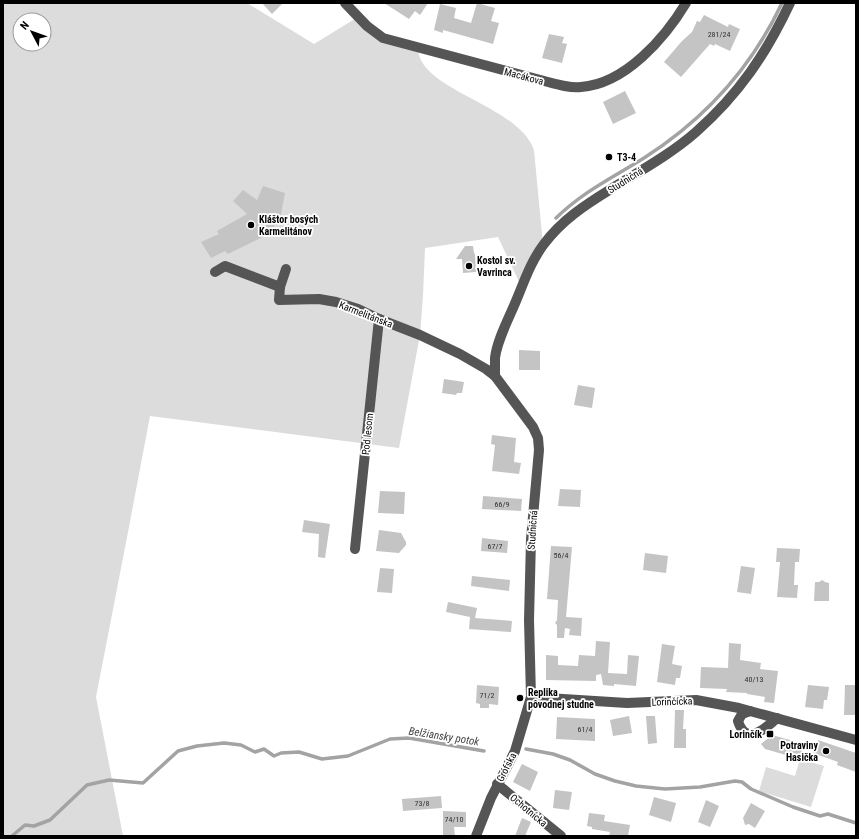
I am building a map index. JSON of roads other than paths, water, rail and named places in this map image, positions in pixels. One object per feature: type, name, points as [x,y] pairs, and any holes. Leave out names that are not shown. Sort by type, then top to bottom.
[{"type":"street","name":"Macákova","points":[[345,3],[366,26],[383,38],[548,82],[570,87],[582,87],[594,85],[612,78],[640,58],[670,27],[686,3]]},
{"type":"street","name":"Studničná","points":[[495,376],[495,358],[502,336],[529,271],[543,245],[559,226],[573,214],[656,161],[695,133],[710,119],[739,87],[757,64],[770,43],[790,3]]},
{"type":"street","points":[[215,272],[225,266],[280,287],[286,268]]},
{"type":"street","name":"Karmelitánska","points":[[280,287],[279,300],[319,299],[336,302],[358,309],[420,335],[460,354]]},
{"type":"street","name":"Pod lesom","points":[[355,549],[379,319]]},
{"type":"street","name":"Studničná","points":[[460,354],[495,376],[529,421],[538,438],[538,462],[531,539],[529,620],[531,697]]},
{"type":"street","name":"Lorinčícka","points":[[531,697],[627,703],[696,700],[750,711],[856,740]]},
{"type":"street","name":"Grófska","points":[[476,836],[497,784],[515,751],[531,697]]},
{"type":"street","points":[[750,711],[742,714],[738,721],[741,728],[749,734],[761,732],[777,718]]},
{"type":"street","name":"Ochotnícka","points":[[497,784],[561,836]]},
{"type":"waterway","points":[[556,218],[588,192],[666,143],[687,127],[706,109],[741,71],[770,27],[782,3]]},
{"type":"waterway","name":"Belžiansky potok","points":[[12,836],[25,825],[34,826],[50,820],[87,785],[109,780],[143,783],[178,751],[197,746],[224,743],[241,745],[255,752],[264,749],[274,756],[281,753],[299,752],[322,759],[348,756],[390,739],[409,738],[484,751]]},
{"type":"waterway","name":"Belžiansky potok","points":[[526,749],[553,754],[570,760],[595,774],[636,786],[665,789],[700,787],[735,781],[742,782],[751,789],[793,807],[820,816],[828,814],[856,823]]},
{"type":"place","name":"T3-4","points":[[609,157]]},
{"type":"place","name":"Kláštor bosých Karmelitánov","points":[[251,225]]},
{"type":"place","name":"Kostol sv. Vavrinca","points":[[469,266]]},
{"type":"place","name":"Replika pôvodnej studne","points":[[520,698]]},
{"type":"place","name":"Lorinčík","points":[[770,734]]},
{"type":"place","name":"Potraviny Hasička","points":[[826,751]]}]
